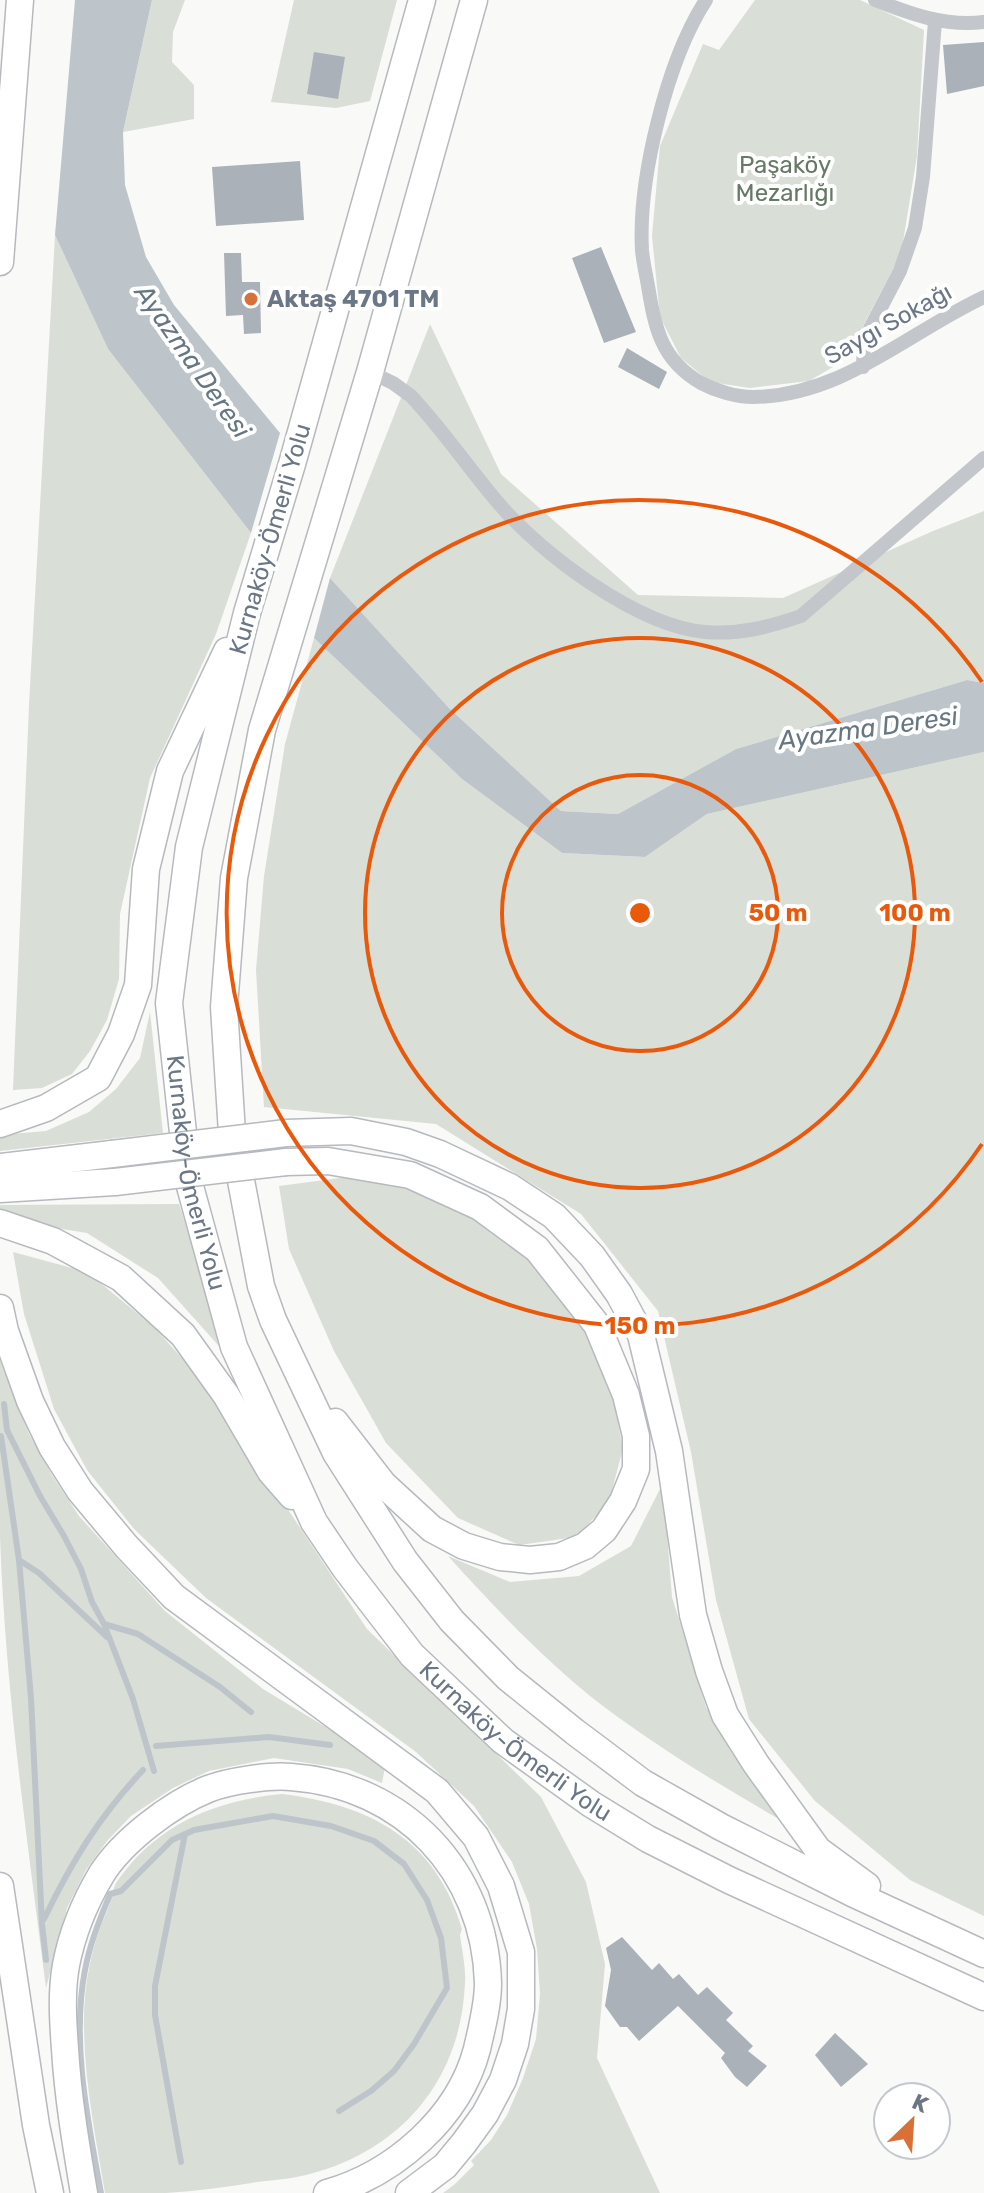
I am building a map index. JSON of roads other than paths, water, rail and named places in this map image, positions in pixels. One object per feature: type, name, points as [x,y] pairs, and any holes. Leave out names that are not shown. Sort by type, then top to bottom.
[{"type":"highway","points":[[0,262],[20,0]]},
{"type":"highway","name":"Kurnaköy-Ömerli Yolu","points":[[422,0],[247,613],[189,847],[169,1003],[188,1179],[234,1347],[314,1522],[345,1568],[412,1655],[503,1741],[591,1804],[648,1839],[729,1880],[984,1997]]},
{"type":"highway","name":"Kurnaköy-Ömerli Yolu","points":[[474,0],[370,372],[262,730],[234,878],[224,1007],[232,1133],[261,1286],[273,1320],[336,1453],[405,1561],[452,1621],[508,1678],[643,1783],[721,1827],[984,1954]]},
{"type":"highway","points":[[0,1124],[46,1108],[98,1078],[121,1034],[138,985],[146,869],[170,771],[247,613]]},
{"type":"highway","points":[[0,1167],[286,1133],[351,1131],[406,1142],[440,1154],[510,1187],[554,1216],[592,1256],[619,1294],[641,1335],[669,1451],[693,1615],[725,1715],[818,1850],[859,1881],[984,1954]]},
{"type":"highway","points":[[0,1189],[115,1182],[286,1162],[328,1161],[410,1175],[480,1207],[537,1249],[597,1325],[626,1395],[636,1436],[636,1469],[623,1501],[604,1530],[585,1546],[559,1557],[530,1560],[500,1557],[464,1546],[432,1529],[383,1484],[344,1437],[273,1320]]},
{"type":"highway","points":[[0,1223],[53,1241],[121,1278],[183,1335],[226,1395],[271,1472],[314,1522]]},
{"type":"highway","points":[[0,1308],[30,1401],[52,1447],[80,1491],[126,1546],[174,1597],[437,1791],[476,1837],[501,1886],[521,1952],[521,2009],[515,2044],[503,2080],[464,2143],[445,2166],[409,2193]]},
{"type":"highway","points":[[84,2193],[68,2097],[63,2018],[66,1966],[80,1918],[102,1873],[127,1844],[156,1818],[209,1789],[257,1778],[290,1776],[325,1782],[369,1797],[414,1824],[445,1856],[470,1896],[484,1947],[488,1985],[484,2020],[472,2066],[444,2112],[423,2138],[390,2165],[327,2193]]},
{"type":"highway","points":[[0,1886],[36,2125],[50,2193]]},
{"type":"street","name":"Saygı Sokağı","points":[[706,0],[677,61],[653,143],[646,183],[642,251],[658,335],[677,365],[709,387],[731,394],[753,397],[803,391],[863,367],[960,308],[984,297]]},
{"type":"street","points":[[875,0],[935,21],[984,22]]},
{"type":"street","points":[[863,367],[864,340],[900,271],[912,239],[920,202],[935,21]]},
{"type":"street","points":[[370,372],[411,396],[502,507],[535,540],[570,568],[614,597],[660,621],[703,632],[740,632],[772,627],[801,616],[984,458]]},
{"type":"water","name":"Ayazma Deresi","points":[[75,0],[152,0],[123,132],[125,185],[146,257],[174,305],[280,433],[251,533],[108,349],[55,235]]},
{"type":"water","name":"Ayazma Deresi","points":[[330,578],[449,708],[561,811],[618,814],[736,749],[967,680],[984,683],[984,752],[707,814],[645,857],[562,853],[462,779],[314,638]]},
{"type":"waterway","points":[[4,1404],[7,1430],[81,1569],[92,1602],[104,1624],[133,1699],[154,1771]]},
{"type":"waterway","points":[[1,1436],[19,1560],[31,1698],[46,1960]]},
{"type":"waterway","points":[[19,1560],[39,1573],[107,1637]]},
{"type":"waterway","points":[[104,1624],[138,1634],[220,1687],[251,1712]]},
{"type":"waterway","points":[[156,1746],[269,1737],[330,1745]]},
{"type":"waterway","points":[[44,1919],[88,1840],[143,1770]]},
{"type":"waterway","points":[[101,2193],[80,2053],[81,1997],[87,1960],[110,1894],[121,1891],[172,1840],[194,1830],[273,1816],[331,1826],[374,1841],[404,1864],[427,1900],[441,1938],[447,1988],[394,2071],[371,2091],[339,2111]]},
{"type":"waterway","points":[[181,2162],[155,2015],[155,1986],[185,1834]]},
{"type":"place","name":"Aktaş 4701 TM","points":[[251,299]]},
{"type":"park label","name":"Paşaköy Mezarlığı","points":[[785,179]]}]
